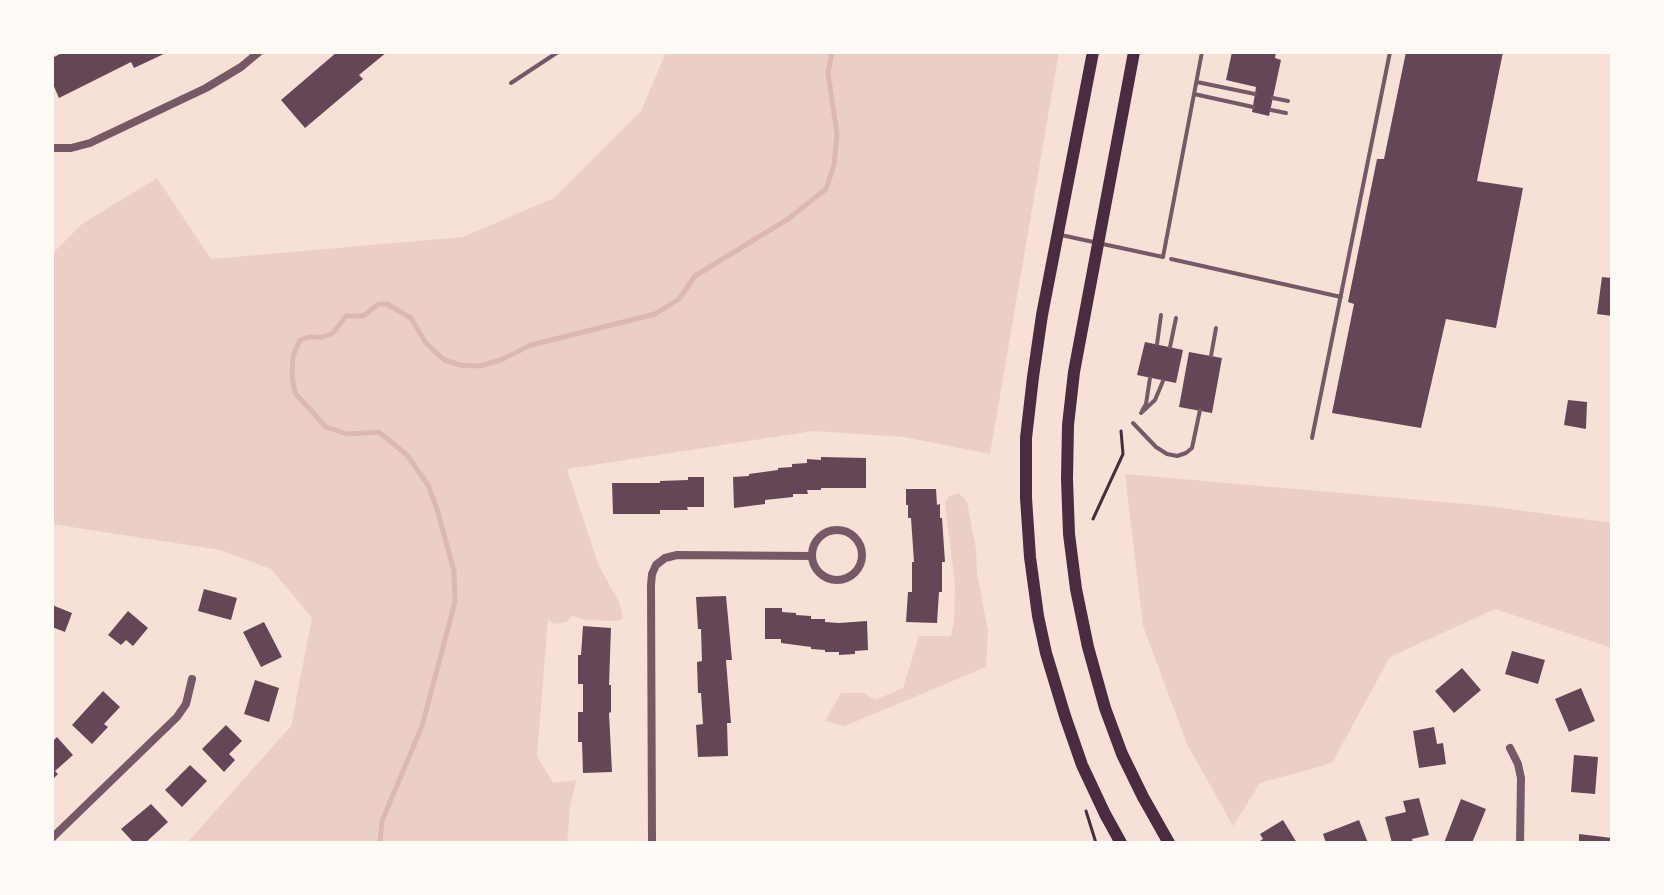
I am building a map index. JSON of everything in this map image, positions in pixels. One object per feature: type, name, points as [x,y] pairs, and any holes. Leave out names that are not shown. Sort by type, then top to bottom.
[{"type":"main road","points":[[1093,52],[1041,326],[1026,438],[1026,498],[1030,557],[1046,653],[1082,765],[1121,843]]},
{"type":"main road","points":[[1134,52],[1074,372],[1068,425],[1069,534],[1076,589],[1105,708],[1122,754],[1169,843]]},
{"type":"street","points":[[52,148],[71,148],[90,143],[206,88],[259,52]]},
{"type":"street","points":[[839,530],[854,537],[862,554],[861,563],[852,576],[835,581],[824,578],[815,570],[812,556],[813,545],[822,535],[839,530]]},
{"type":"street","points":[[652,843],[651,585],[656,565],[665,558],[677,555],[812,556]]},
{"type":"street","points":[[52,838],[177,717],[186,704],[192,679]]},
{"type":"street","points":[[1510,748],[1521,778],[1520,843]]},
{"type":"lane","points":[[511,83],[558,52]]},
{"type":"lane","points":[[1059,235],[1163,257],[1202,52]]},
{"type":"lane","points":[[1312,438],[1390,52]]},
{"type":"lane","points":[[1197,82],[1255,94]]},
{"type":"lane","points":[[1194,94],[1253,107]]},
{"type":"lane","points":[[1273,98],[1288,101]]},
{"type":"lane","points":[[1271,110],[1286,113]]},
{"type":"lane","points":[[1171,259],[1341,297]]},
{"type":"lane","points":[[1157,344],[1161,315]]},
{"type":"lane","points":[[1170,347],[1176,318]]},
{"type":"lane","points":[[1211,356],[1216,328]]},
{"type":"lane","points":[[1150,378],[1146,404],[1141,413],[1160,393],[1163,381]]},
{"type":"lane","points":[[1133,423],[1156,447],[1177,456],[1192,448],[1200,410]]},
{"type":"path","points":[[1093,519],[1123,454],[1121,431]]},
{"type":"shaded area","points":[[666,52],[1059,52],[990,454],[904,437],[813,431],[567,469],[598,564],[620,604],[623,619],[585,620],[573,616],[566,622],[554,624],[548,619],[537,756],[553,783],[576,780],[567,843],[187,843],[291,726],[312,618],[271,569],[220,550],[52,524],[52,254],[82,224],[157,178],[211,259],[463,237],[554,198],[641,111]]},
{"type":"shaded area","points":[[1125,474],[1489,506],[1612,523],[1612,648],[1495,609],[1390,657],[1332,763],[1260,783],[1233,826],[1187,744],[1143,626]]},
{"type":"shaded area","points":[[959,493],[967,502],[976,549],[977,573],[988,631],[986,667],[845,726],[825,721],[841,693],[864,693],[875,700],[903,688],[919,636],[951,636],[955,585],[945,503],[949,496]]},
{"type":"building","points":[[64,52],[168,52],[134,68],[131,62],[59,98],[52,82],[52,58]]},
{"type":"building","points":[[337,52],[387,52],[359,75],[363,79],[305,128],[281,100]]},
{"type":"building","points":[[1232,52],[1276,52],[1275,58],[1281,60],[1269,116],[1252,112],[1256,87],[1226,80]]},
{"type":"building","points":[[1406,52],[1503,52],[1477,181],[1523,188],[1496,328],[1446,319],[1421,428],[1332,413],[1354,304],[1348,302],[1377,159],[1384,159]]},
{"type":"building","points":[[1602,277],[1612,278],[1612,316],[1597,314]]},
{"type":"building","points":[[1145,342],[1183,350],[1176,383],[1137,375]]},
{"type":"building","points":[[1189,352],[1222,358],[1212,413],[1179,407]]},
{"type":"building","points":[[1568,400],[1587,402],[1586,429],[1564,425]]},
{"type":"building","points":[[821,457],[866,458],[866,488],[807,490],[808,494],[793,494],[793,497],[765,500],[765,504],[734,508],[733,477],[792,467],[792,464],[807,463],[807,459],[821,460]]},
{"type":"building","points":[[688,477],[704,477],[704,507],[660,510],[660,514],[613,514],[612,483],[660,483],[688,480]]},
{"type":"building","points":[[906,489],[936,489],[937,505],[940,504],[945,562],[942,562],[942,592],[939,592],[937,623],[906,622],[914,562]]},
{"type":"building","points":[[204,589],[237,598],[231,620],[198,611]]},
{"type":"building","points":[[726,596],[732,660],[726,660],[731,723],[727,723],[728,756],[698,757],[696,725],[703,724],[701,693],[698,693],[697,662],[702,661],[696,597]]},
{"type":"building","points":[[52,605],[72,613],[65,632],[52,627]]},
{"type":"building","points":[[765,608],[782,608],[782,612],[825,619],[825,622],[867,621],[868,650],[839,655],[839,652],[781,643],[781,639],[765,639]]},
{"type":"building","points":[[128,611],[148,628],[133,646],[126,640],[121,645],[108,635]]},
{"type":"building","points":[[264,622],[282,657],[261,667],[243,632]]},
{"type":"building","points":[[583,626],[611,628],[609,713],[612,772],[583,773],[582,742],[578,742],[578,712],[583,712],[583,684],[578,684],[578,655],[581,655]]},
{"type":"building","points":[[1512,651],[1545,660],[1538,684],[1505,674]]},
{"type":"building","points":[[1462,668],[1481,690],[1454,713],[1435,691]]},
{"type":"building","points":[[255,680],[279,688],[269,722],[244,714]]},
{"type":"building","points":[[1581,688],[1595,721],[1569,732],[1555,699]]},
{"type":"building","points":[[103,691],[120,707],[104,724],[108,727],[92,744],[72,725]]},
{"type":"building","points":[[226,725],[242,741],[229,754],[235,760],[224,772],[202,749]]},
{"type":"building","points":[[1434,727],[1437,744],[1443,743],[1446,764],[1419,768],[1413,731]]},
{"type":"building","points":[[57,737],[73,755],[55,771],[58,774],[52,780],[52,742]]},
{"type":"building","points":[[1574,755],[1598,757],[1595,794],[1571,792]]},
{"type":"building","points":[[190,765],[207,781],[182,807],[165,790]]},
{"type":"building","points":[[1419,798],[1429,835],[1412,839],[1413,843],[1392,843],[1385,817],[1406,812],[1403,801]]},
{"type":"building","points":[[1461,799],[1486,809],[1472,843],[1444,843]]},
{"type":"building","points":[[151,804],[168,822],[145,843],[134,843],[121,829]]},
{"type":"building","points":[[1283,820],[1297,843],[1257,843],[1263,839],[1260,834]]},
{"type":"building","points":[[1359,820],[1368,843],[1326,843],[1323,834]]},
{"type":"building","points":[[1579,834],[1612,838],[1612,843],[1579,843]]},
{"type":"waterway","points":[[380,843],[382,821],[422,726],[455,602],[454,571],[428,485],[407,455],[379,432],[347,434],[326,427],[295,393],[293,356],[300,340],[333,333],[346,316],[363,316],[379,304],[387,304],[411,318],[426,343],[444,360],[480,366],[501,360],[531,345],[655,314],[679,299],[695,276],[788,219],[826,189],[834,165],[837,134],[828,73],[832,52]]}]
